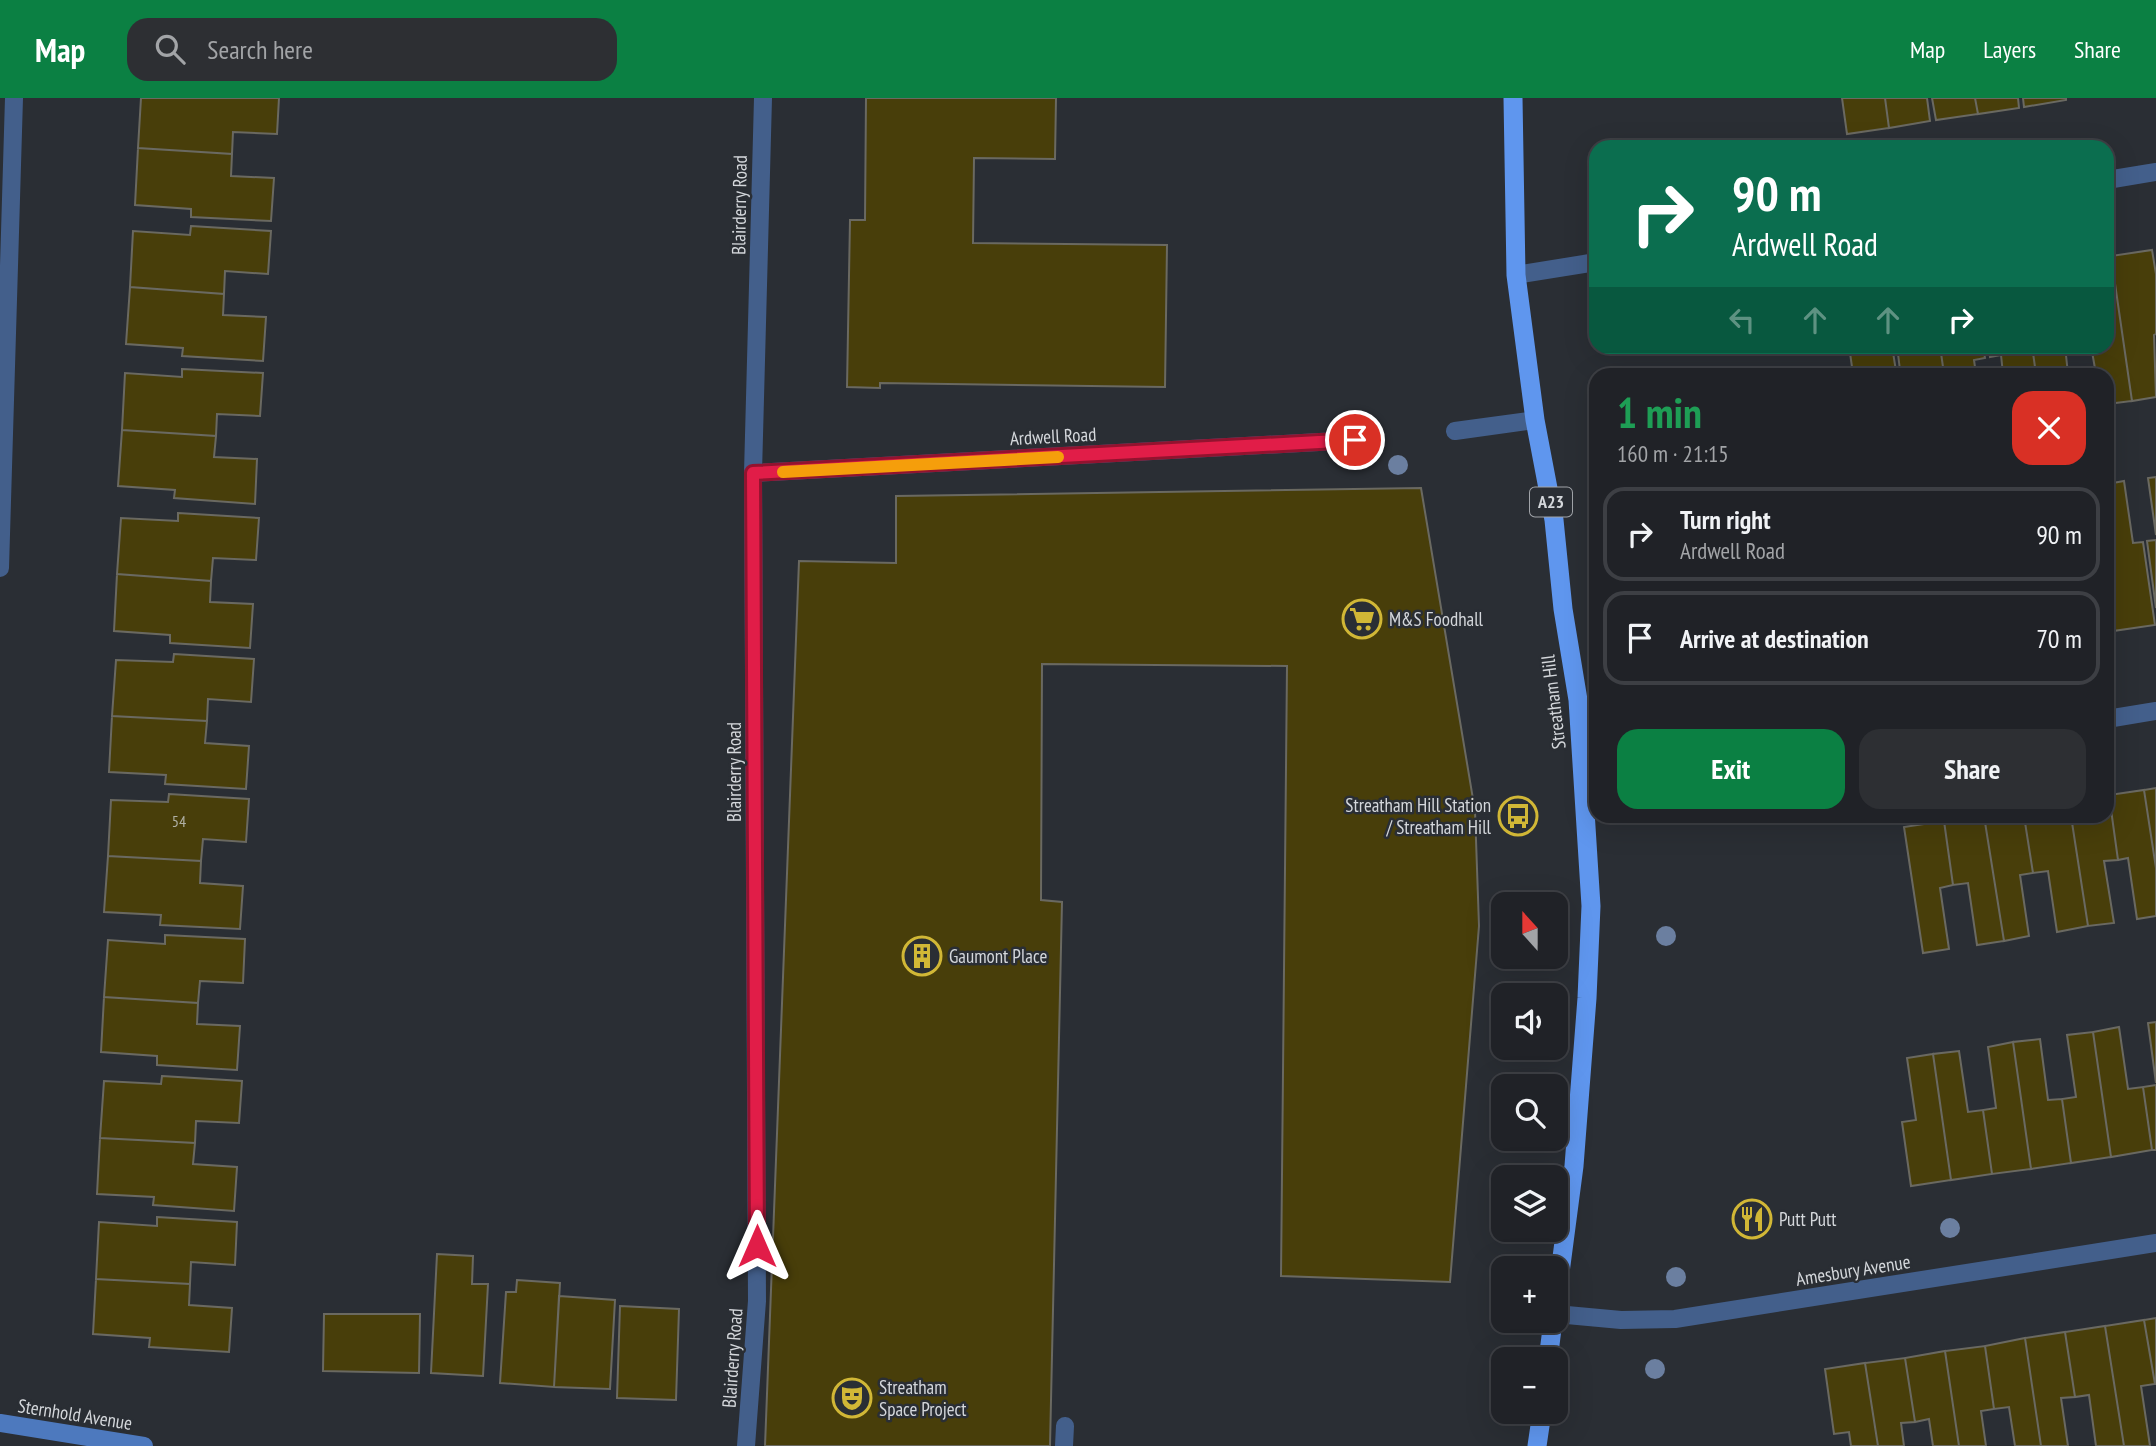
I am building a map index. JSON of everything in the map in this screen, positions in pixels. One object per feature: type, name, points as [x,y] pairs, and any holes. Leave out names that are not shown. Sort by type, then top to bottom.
[{"type":"highway","name":"Streatham Hill","points":[[1513,98],[1516,275],[1535,419],[1554,520],[1563,609],[1589,788]]},
{"type":"highway","name":"Streatham Hill","points":[[1562,1256],[1574,1166],[1587,998],[1591,906],[1590,823]]},
{"type":"highway","points":[[1537,1446],[1540,1424]]},
{"type":"main road","name":"Sternhold Avenue","points":[[0,1423],[144,1446]]},
{"type":"street","points":[[0,568],[14,98]]},
{"type":"street","name":"Blairderry Road","points":[[746,1446],[757,1301],[753,473],[763,98]]},
{"type":"street","points":[[2114,179],[2156,172]]},
{"type":"street","points":[[1516,275],[1589,263]]},
{"type":"street","points":[[1455,431],[1535,419]]},
{"type":"street","name":"Ardwell Road","points":[[753,473],[1355,440]]},
{"type":"street","points":[[2114,718],[2156,711]]},
{"type":"street","name":"Amesbury Avenue","points":[[1568,1315],[1621,1320],[1675,1320],[2156,1243]]},
{"type":"street","points":[[1064,1446],[1065,1426]]},
{"type":"building","points":[[141,98],[279,98],[277,134],[233,132],[232,154],[138,148]]},
{"type":"building","points":[[866,98],[1056,98],[1055,159],[974,158],[973,243],[1167,245],[1165,387],[880,383],[880,388],[847,387],[850,220],[865,220]]},
{"type":"building","points":[[1842,98],[1885,98],[1889,128],[1847,134]]},
{"type":"building","points":[[1885,98],[1927,98],[1930,121],[1889,128]]},
{"type":"building","points":[[1932,98],[1975,98],[1978,114],[1936,120]]},
{"type":"building","points":[[1975,98],[2018,98],[2019,108],[1978,114]]},
{"type":"building","points":[[2023,98],[2066,98],[2066,100],[2024,107]]},
{"type":"building","points":[[138,148],[232,154],[231,176],[274,178],[271,221],[191,217],[191,209],[135,205]]},
{"type":"building","points":[[191,226],[271,231],[268,274],[225,271],[224,294],[130,287],[133,231],[190,235]]},
{"type":"building","points":[[2152,250],[2156,274],[2156,397],[2132,401],[2114,277],[2114,256]]},
{"type":"building","points":[[2114,277],[2132,401],[2114,403],[2114,368],[2095,368],[2092,354],[2114,354]]},
{"type":"building","points":[[130,287],[224,294],[223,315],[266,317],[263,361],[182,356],[183,348],[126,344]]},
{"type":"building","points":[[1850,354],[1893,354],[1896,368],[1852,368]]},
{"type":"building","points":[[1898,354],[1941,354],[1943,368],[1900,368]]},
{"type":"building","points":[[1941,354],[1984,354],[1985,358],[1974,360],[1975,368],[1943,368]]},
{"type":"building","points":[[1990,354],[2033,354],[2035,368],[2002,368],[2001,355],[1990,357]]},
{"type":"building","points":[[2033,354],[2066,354],[2067,368],[2035,368]]},
{"type":"building","points":[[182,369],[263,373],[260,416],[217,414],[216,436],[122,430],[125,373],[182,377]]},
{"type":"building","points":[[122,430],[216,436],[214,457],[257,459],[255,504],[174,498],[175,490],[118,486]]},
{"type":"building","points":[[2156,477],[2156,535],[2148,478]]},
{"type":"building","points":[[2124,481],[2133,543],[2143,542],[2155,625],[2114,631],[2114,483]]},
{"type":"building","name":"Gaumont Place","points":[[1421,488],[1475,811],[1479,926],[1450,1282],[1281,1276],[1287,666],[1042,664],[1041,900],[1062,902],[1050,1446],[765,1446],[799,561],[896,563],[896,496]]},
{"type":"building","points":[[178,513],[259,518],[256,560],[213,558],[211,581],[117,574],[121,518],[178,521]]},
{"type":"building","points":[[2156,540],[2156,608],[2147,541]]},
{"type":"building","points":[[117,574],[211,581],[210,602],[253,604],[250,648],[170,643],[170,635],[114,631]]},
{"type":"building","points":[[174,654],[254,659],[251,702],[208,699],[207,721],[112,716],[116,660],[173,662]]},
{"type":"building","points":[[112,716],[207,721],[205,743],[249,746],[246,789],[165,784],[166,775],[109,772]]},
{"type":"building","points":[[2156,788],[2156,868],[2144,790]]},
{"type":"building","points":[[2144,790],[2156,868],[2156,916],[2137,919],[2128,858],[2118,860],[2113,823],[2114,794]]},
{"type":"building","points":[[169,794],[249,799],[246,842],[203,839],[201,861],[108,856],[111,800],[168,802]]},
{"type":"building","points":[[1944,823],[1985,823],[2004,941],[1977,945],[1968,883],[1953,885]]},
{"type":"building","points":[[1944,823],[1953,885],[1940,888],[1949,949],[1923,953],[1904,827]]},
{"type":"building","points":[[1985,823],[2025,823],[2033,873],[2020,875],[2029,936],[2004,941]]},
{"type":"building","points":[[2025,823],[2072,823],[2088,926],[2057,932],[2048,871],[2033,873]]},
{"type":"building","points":[[2072,823],[2113,823],[2118,860],[2104,861],[2114,923],[2088,926]]},
{"type":"building","points":[[108,856],[201,861],[200,883],[243,886],[240,929],[160,925],[161,915],[104,912]]},
{"type":"building","points":[[165,935],[245,939],[243,983],[200,981],[198,1003],[104,997],[108,940],[165,944]]},
{"type":"building","points":[[104,997],[198,1003],[197,1024],[240,1026],[237,1070],[157,1065],[157,1056],[101,1052]]},
{"type":"building","points":[[2156,1022],[2156,1083],[2148,1023]]},
{"type":"building","points":[[2119,1027],[2128,1089],[2143,1087],[2152,1150],[2111,1157],[2093,1032]]},
{"type":"building","points":[[2093,1032],[2111,1157],[2071,1163],[2062,1099],[2076,1097],[2067,1035]]},
{"type":"building","points":[[2040,1039],[2048,1100],[2062,1099],[2071,1163],[2031,1169],[2013,1042]]},
{"type":"building","points":[[2013,1042],[2031,1169],[1992,1174],[1983,1110],[1996,1108],[1988,1047]]},
{"type":"building","points":[[1959,1051],[1968,1112],[1983,1110],[1992,1174],[1951,1180],[1933,1054]]},
{"type":"building","points":[[1933,1054],[1951,1180],[1911,1186],[1902,1122],[1916,1120],[1907,1058]]},
{"type":"building","points":[[162,1076],[242,1081],[239,1123],[196,1121],[195,1143],[100,1138],[104,1081],[161,1084]]},
{"type":"building","points":[[2156,1085],[2156,1150],[2152,1150],[2143,1087]]},
{"type":"building","points":[[100,1138],[195,1143],[193,1164],[237,1167],[234,1211],[153,1205],[154,1197],[97,1194]]},
{"type":"building","points":[[157,1217],[237,1222],[235,1265],[191,1262],[190,1284],[96,1279],[99,1222],[157,1226]]},
{"type":"building","points":[[437,1254],[473,1256],[472,1284],[488,1284],[483,1376],[431,1373]]},
{"type":"building","points":[[96,1279],[190,1284],[189,1305],[232,1308],[229,1352],[149,1347],[150,1338],[93,1334]]},
{"type":"building","points":[[517,1280],[560,1283],[554,1387],[500,1383],[506,1292],[516,1292]]},
{"type":"building","points":[[559,1296],[615,1300],[610,1389],[554,1387]]},
{"type":"building","points":[[620,1306],[679,1309],[676,1400],[617,1398]]},
{"type":"building","points":[[324,1314],[420,1314],[419,1373],[323,1371]]},
{"type":"building","points":[[2156,1318],[2156,1384],[2155,1384],[2144,1320]]},
{"type":"building","points":[[2144,1320],[2155,1384],[2141,1386],[2150,1446],[2124,1446],[2105,1326]]},
{"type":"building","points":[[2105,1326],[2124,1446],[2096,1446],[2089,1395],[2075,1397],[2065,1332]]},
{"type":"building","points":[[2065,1332],[2075,1397],[2061,1398],[2068,1446],[2041,1446],[2025,1338]]},
{"type":"building","points":[[2025,1338],[2041,1446],[2015,1446],[2009,1407],[1994,1409],[1985,1346]]},
{"type":"building","points":[[1985,1346],[1994,1409],[1981,1411],[1986,1446],[1959,1446],[1945,1351]]},
{"type":"building","points":[[1945,1351],[1959,1446],[1933,1446],[1929,1419],[1915,1422],[1905,1358]]},
{"type":"building","points":[[1905,1358],[1915,1422],[1901,1423],[1904,1446],[1878,1446],[1865,1363]]},
{"type":"building","points":[[1865,1363],[1878,1446],[1851,1446],[1849,1432],[1834,1434],[1825,1369]]},
{"type":"slow traffic","points":[[783,472],[1058,457]]},
{"type":"place","name":"M&S Foodhall","points":[[1362,619]]},
{"type":"place","name":"Streatham Hill Station / Streatham Hill","points":[[1518,816]]},
{"type":"place","name":"Gaumont Place","points":[[922,956]]},
{"type":"place","name":"Putt Putt","points":[[1752,1219]]},
{"type":"place","name":"Streatham Space Project","points":[[852,1398]]},
{"type":"route","points":[[757,1246],[753,473],[1355,440]]}]
